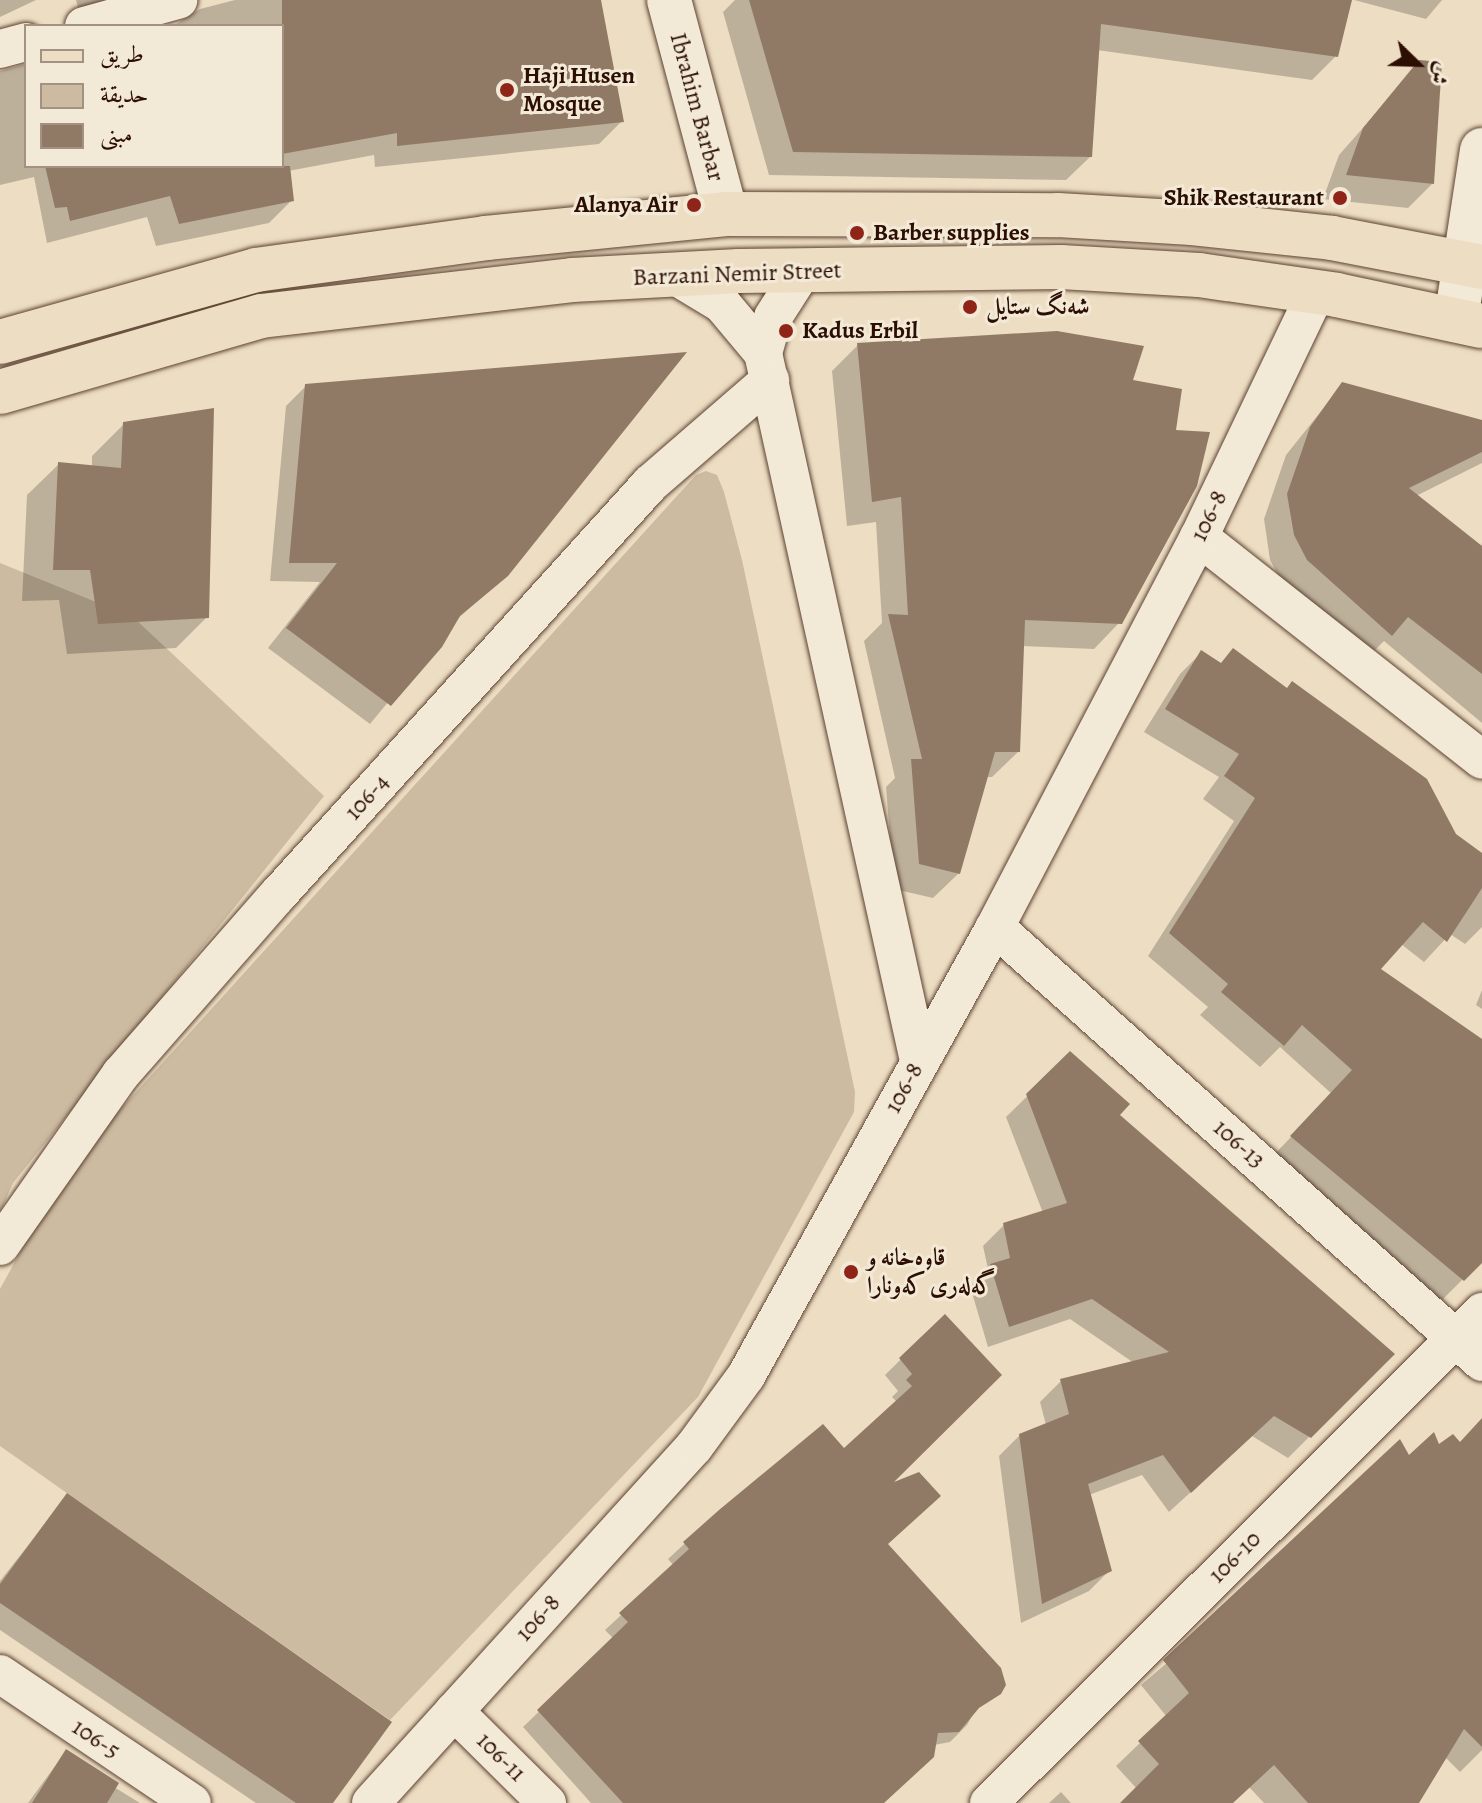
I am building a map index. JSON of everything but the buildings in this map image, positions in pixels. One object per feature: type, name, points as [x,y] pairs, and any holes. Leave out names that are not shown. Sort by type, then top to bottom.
[{"type":"main road","points":[[0,342],[256,270],[486,238],[726,214],[1058,215],[1192,223],[1332,238],[1474,266]]},
{"type":"main road","name":"Barzani Nemir Street","points":[[0,392],[261,316],[572,280],[674,275],[1061,267],[1199,275],[1317,291],[1469,323]]},
{"type":"street","points":[[91,24],[178,0]]},
{"type":"street","name":"Ibrahim Barbar","points":[[669,0],[726,214]]},
{"type":"street","points":[[0,49],[24,43]]},
{"type":"street","points":[[1469,323],[1482,150]]},
{"type":"street","points":[[803,270],[773,317],[767,366],[919,1061]]},
{"type":"street","points":[[674,275],[722,304],[767,366]]},
{"type":"street","name":"106-8","points":[[371,1803],[694,1447],[746,1376],[995,927],[1199,537],[1317,291]]},
{"type":"street","name":"106-4","points":[[0,1246],[121,1074],[277,896],[650,484],[767,366]]},
{"type":"street","points":[[1199,537],[1482,760]]},
{"type":"street","name":"106-13","points":[[995,927],[1473,1337]]},
{"type":"street","name":"106-10","points":[[989,1803],[1473,1337]]},
{"type":"street","name":"106-5","points":[[0,1674],[192,1803]]},
{"type":"street","name":"106-11","points":[[454,1711],[547,1803]]},
{"type":"green space","points":[[706,471],[717,475],[724,492],[742,560],[855,1092],[854,1112],[698,1397],[390,1720],[0,1446],[0,1289],[44,1209],[88,1145],[696,475]]},
{"type":"green space","points":[[0,563],[133,617],[324,796],[13,1183],[0,1212]]},
{"type":"place","name":"Haji Husen Mosque","points":[[507,90]]},
{"type":"place","name":"Shik Restaurant","points":[[1340,198]]},
{"type":"place","name":"Alanya Air","points":[[694,205]]},
{"type":"place","name":"Barber supplies","points":[[857,233]]},
{"type":"place","name":"شەنگ ستایل","points":[[970,307]]},
{"type":"place","name":"Kadus Erbil","points":[[786,331]]},
{"type":"place","name":"قاوەخانە و گەلەری کەونارا","points":[[851,1272]]}]
